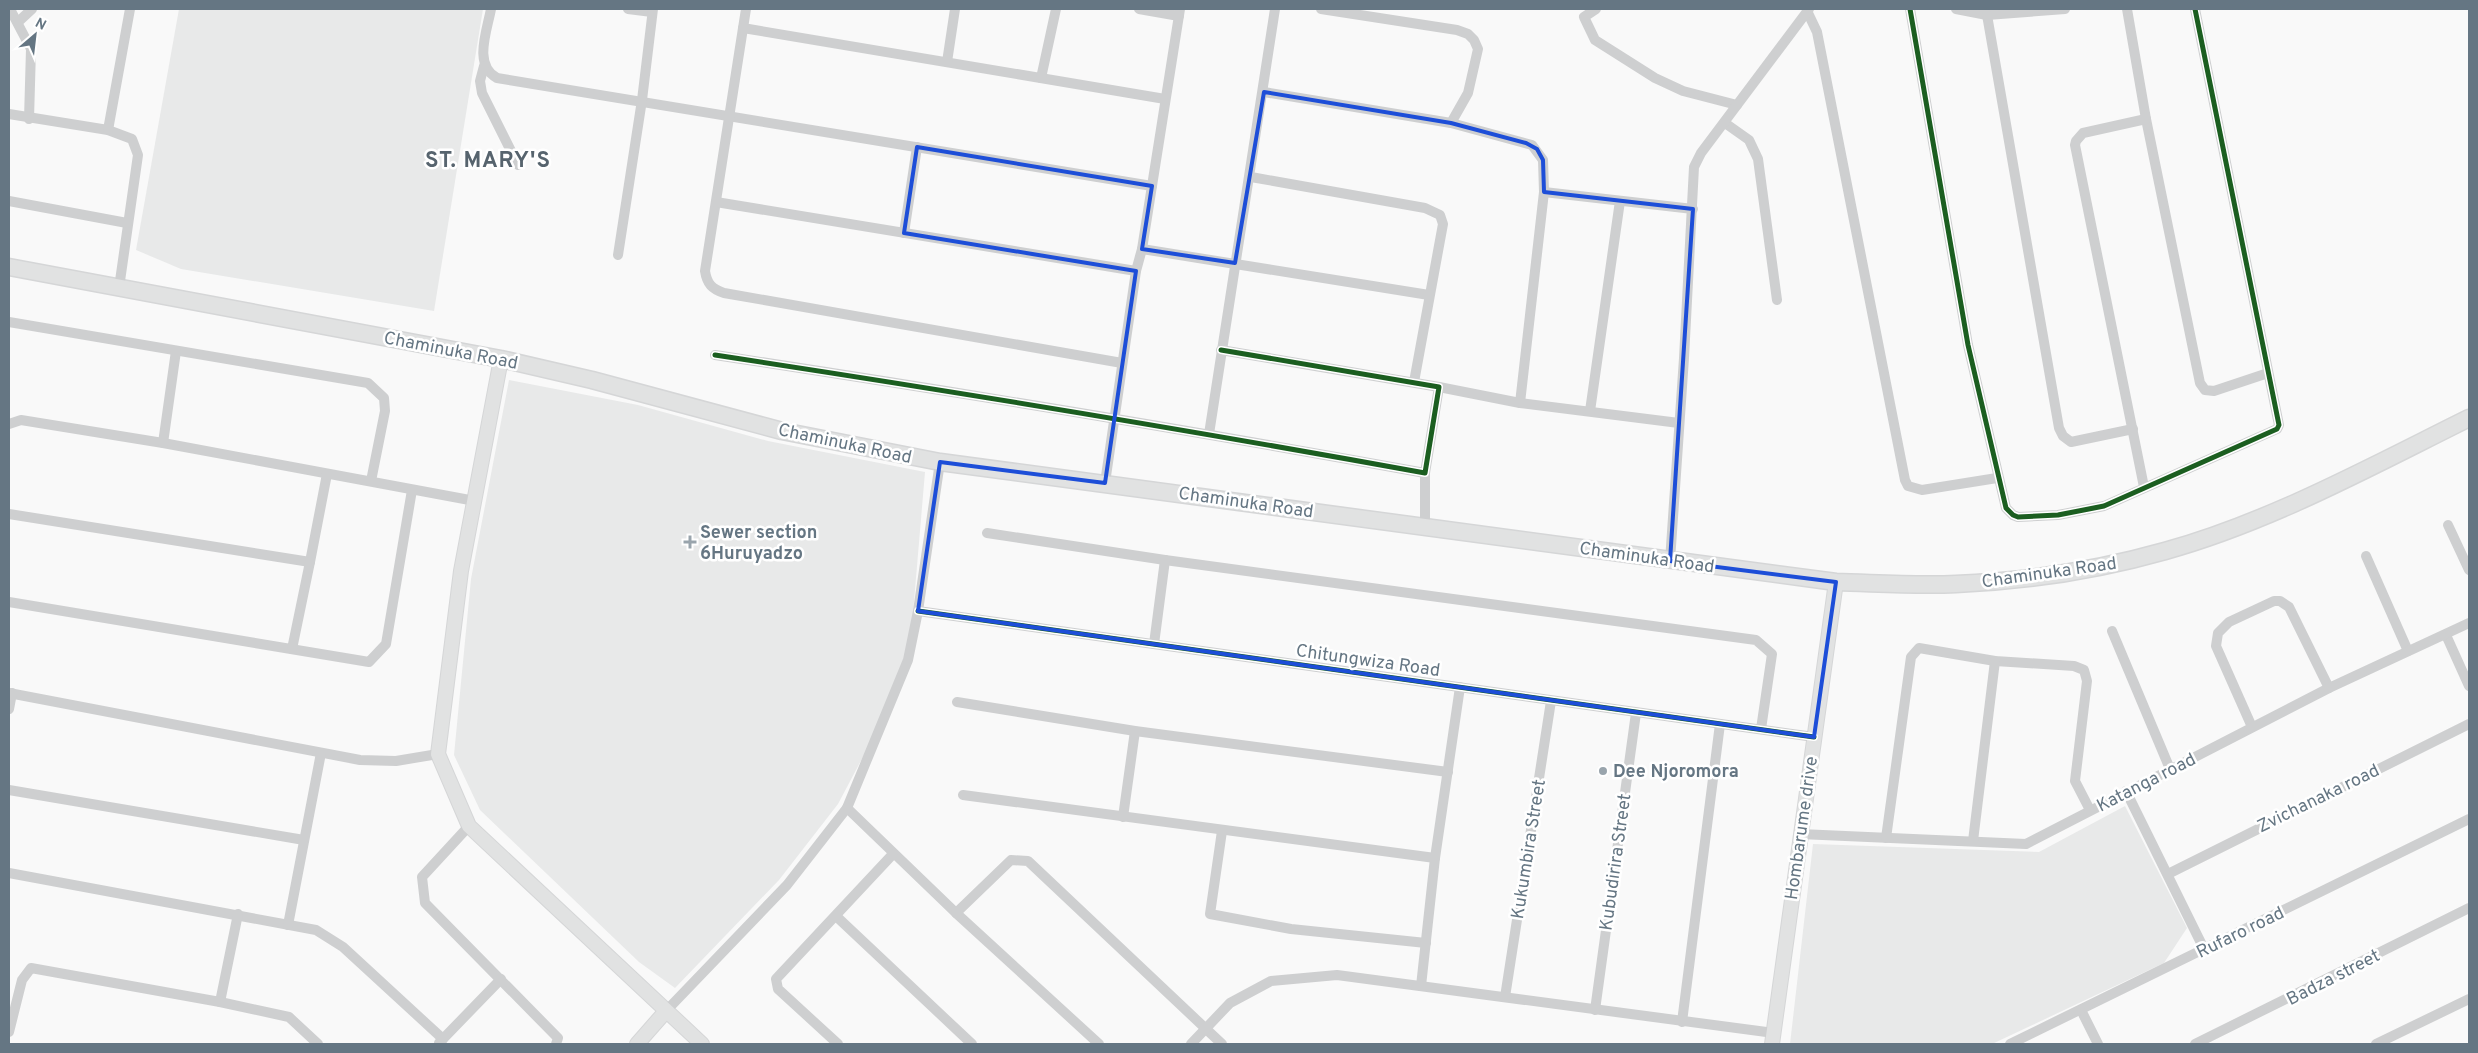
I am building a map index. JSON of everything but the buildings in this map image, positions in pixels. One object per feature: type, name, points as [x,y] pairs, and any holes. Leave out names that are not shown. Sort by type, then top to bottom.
[{"type":"main road","name":"Chaminuka Road","points":[[9,268],[502,358],[782,431],[940,462],[1836,582],[1907,585],[2007,580],[2086,568],[2165,551],[2277,511],[2469,418]]},
{"type":"street","points":[[10,9],[31,49],[29,118]]},
{"type":"street","points":[[18,22],[32,9]]},
{"type":"street","points":[[108,130],[130,9]]},
{"type":"street","points":[[491,9],[483,54],[484,66],[480,81],[482,93],[518,165]]},
{"type":"street","points":[[618,255],[642,100],[653,10],[628,9]]},
{"type":"street","points":[[746,9],[705,271],[707,281],[714,290],[1122,363]]},
{"type":"street","points":[[947,62],[955,9]]},
{"type":"street","points":[[1041,78],[1056,9]]},
{"type":"street","points":[[1104,483],[1136,271],[1142,249],[1180,12],[1139,9]]},
{"type":"street","points":[[1209,434],[1235,263],[1251,177],[1275,9]]},
{"type":"street","points":[[1321,9],[1457,30],[1474,40],[1478,49],[1468,93],[1451,123]]},
{"type":"street","points":[[1578,9],[1595,40],[1654,78],[1683,91],[1737,105]]},
{"type":"street","points":[[1584,17],[1596,9]]},
{"type":"street","points":[[1910,9],[1968,345],[1997,478],[2006,508],[2013,516],[2018,517],[2086,511],[2104,506],[2274,432],[2279,424],[2195,9]]},
{"type":"street","points":[[1956,9],[1986,16],[2065,9]]},
{"type":"street","points":[[2127,9],[2146,119],[2200,383],[2205,390],[2214,391],[2268,373]]},
{"type":"street","points":[[1808,10],[1817,32],[1905,480],[1908,486],[1922,490],[1997,478]]},
{"type":"street","points":[[1670,561],[1693,209],[1694,167],[1697,159],[1808,10]]},
{"type":"street","points":[[1986,16],[2059,428],[2063,436],[2071,442],[2133,429]]},
{"type":"street","points":[[743,28],[1165,99]]},
{"type":"street","points":[[484,66],[489,74],[497,78],[642,100],[1152,186]]},
{"type":"street","points":[[1264,92],[1451,123],[1532,146],[1543,160],[1544,192],[1520,402]]},
{"type":"street","points":[[9,114],[108,130],[132,139],[138,155],[119,288]]},
{"type":"street","points":[[2144,488],[2076,141],[2084,133],[2146,119]]},
{"type":"street","points":[[1725,123],[1749,140],[1758,159],[1777,300]]},
{"type":"street","points":[[904,233],[918,147]]},
{"type":"street","points":[[1251,177],[1434,211],[1440,216],[1443,224],[1414,382]]},
{"type":"street","points":[[1544,192],[1693,209]]},
{"type":"street","points":[[1590,411],[1620,200]]},
{"type":"street","points":[[9,201],[127,223]]},
{"type":"street","points":[[716,202],[1136,271]]},
{"type":"street","points":[[1142,249],[1429,295]]},
{"type":"street","points":[[9,322],[368,383],[384,398],[386,411],[372,481]]},
{"type":"street","points":[[1221,350],[1439,386],[1520,402],[1679,423]]},
{"type":"street","points":[[163,443],[176,351]]},
{"type":"street","points":[[715,355],[922,386],[1114,420],[1209,434],[1425,473]]},
{"type":"street","points":[[502,358],[460,580],[438,754],[469,826],[702,1044]]},
{"type":"street","points":[[1426,527],[1425,473],[1439,386]]},
{"type":"street","points":[[9,424],[21,420],[163,443],[475,501]]},
{"type":"street","points":[[637,1044],[666,1010],[787,885],[847,808],[908,660],[918,611],[940,462]]},
{"type":"street","points":[[292,649],[327,474]]},
{"type":"street","points":[[9,602],[369,662],[386,644],[412,490]]},
{"type":"street","points":[[9,514],[310,562]]},
{"type":"street","points":[[2448,525],[2469,570]]},
{"type":"street","points":[[986,533],[1165,560],[1756,640],[1772,654],[1761,729]]},
{"type":"street","points":[[2366,556],[2408,651]]},
{"type":"street","points":[[1154,644],[1165,560]]},
{"type":"street","name":"Hombarume drive","points":[[1773,1038],[1836,582]]},
{"type":"street","points":[[2252,727],[2216,646],[2218,633],[2230,622],[2274,601],[2285,603],[2290,607],[2329,688]]},
{"type":"street","name":"Chitungwiza Road","points":[[918,611],[1814,738]]},
{"type":"street","name":"Katanga road","points":[[1800,834],[1973,840],[2026,844],[2329,688],[2469,623]]},
{"type":"street","points":[[2112,632],[2170,769]]},
{"type":"street","points":[[2446,635],[2469,686]]},
{"type":"street","points":[[1886,838],[1911,656],[1919,648],[1995,661],[2074,666],[2084,670],[2088,681],[2074,781],[2090,810]]},
{"type":"street","points":[[1973,840],[1995,661]]},
{"type":"street","points":[[1421,986],[1435,858],[1460,687]]},
{"type":"street","points":[[9,709],[10,693],[360,760],[396,760],[438,754]]},
{"type":"street","points":[[957,702],[1135,731],[1448,772]]},
{"type":"street","name":"Kukumbira Street","points":[[1505,997],[1551,702]]},
{"type":"street","name":"Kubudirira Street","points":[[1594,1010],[1636,713]]},
{"type":"street","points":[[1682,1022],[1720,724]]},
{"type":"street","name":"Zvichanaka road","points":[[2168,874],[2469,724]]},
{"type":"street","points":[[1123,817],[1135,731]]},
{"type":"street","points":[[288,925],[321,753]]},
{"type":"street","points":[[9,790],[304,840]]},
{"type":"street","points":[[2126,792],[2204,949]]},
{"type":"street","points":[[963,795],[1435,858]]},
{"type":"street","points":[[847,808],[1099,1044]]},
{"type":"street","name":"Rufaro road","points":[[2010,1044],[2469,819]]},
{"type":"street","points":[[469,826],[422,877],[425,903],[558,1038],[556,1044]]},
{"type":"street","points":[[1222,831],[1210,914],[1292,929],[1426,944]]},
{"type":"street","points":[[838,1044],[778,990],[776,979],[894,854]]},
{"type":"street","points":[[956,912],[1011,860],[1028,862],[1222,1044]]},
{"type":"street","points":[[9,873],[316,930],[343,947],[440,1042],[501,979]]},
{"type":"street","name":"Badza street","points":[[2196,1044],[2469,908]]},
{"type":"street","points":[[220,1002],[238,914]]},
{"type":"street","points":[[836,917],[972,1044]]},
{"type":"street","points":[[9,1032],[22,980],[31,968],[220,1002],[288,1017],[318,1044]]},
{"type":"street","points":[[1191,1044],[1230,1003],[1271,981],[1337,975],[1682,1022],[1773,1038]]},
{"type":"street","points":[[2376,1044],[2469,999]]},
{"type":"street","points":[[2081,1010],[2098,1044]]},
{"type":"highlighted area","points":[[1264,92],[1451,123],[1526,143],[1537,149],[1543,160],[1544,192],[1693,209],[1670,561],[1836,582],[1814,737],[918,611],[940,462],[1105,483],[1136,271],[904,233],[917,147],[1152,186],[1142,249],[1235,263]]},
{"type":"shaded area","points":[[179,9],[483,9],[434,311],[181,269],[136,250]]},
{"type":"shaded area","points":[[509,380],[638,405],[768,441],[925,472],[908,672],[838,804],[779,880],[675,988],[639,962],[480,810],[454,755],[471,579]]},
{"type":"shaded area","points":[[2125,806],[2187,928],[2164,963],[1992,1044],[1790,1044],[1813,844],[2039,852]]},
{"type":"cycle path","points":[[1910,9],[1968,345],[2006,508],[2018,517],[2058,515],[2104,506],[2277,429],[2279,425],[2195,9]]},
{"type":"cycle path","points":[[715,355],[1070,411],[1425,473],[1439,387],[1221,350]]},
{"type":"cycle path","points":[[918,611],[1814,737]]},
{"type":"place","name":"Sewer section 6Huruyadzo","points":[[690,542]]},
{"type":"place","name":"Dee Njoromora","points":[[1603,771]]},
{"type":"district","name":"ST. MARY'S","points":[[488,159]]}]
